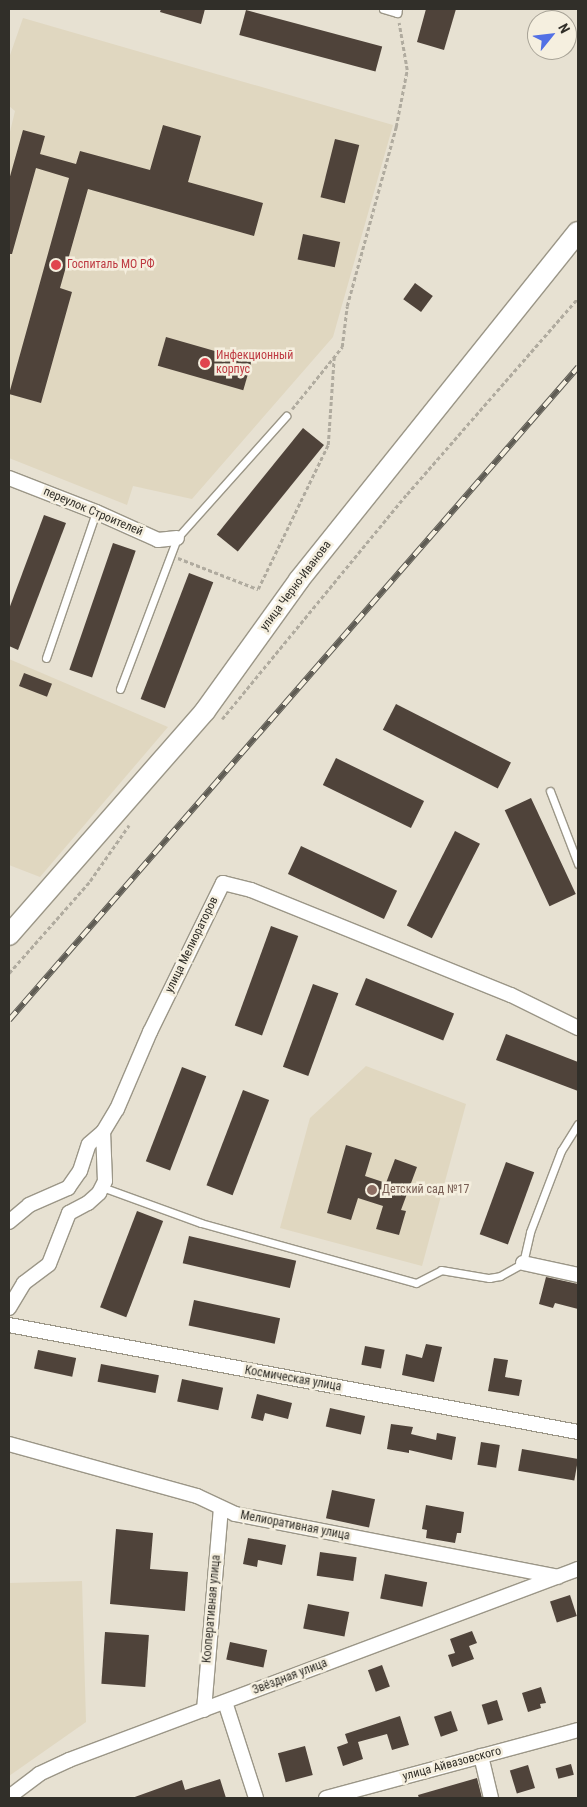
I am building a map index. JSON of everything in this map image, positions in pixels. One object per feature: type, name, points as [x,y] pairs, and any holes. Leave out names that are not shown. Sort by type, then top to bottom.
[{"type":"main road","name":"улица Черно-Иванова","points":[[9,935],[205,711],[300,580],[578,232]]},
{"type":"street","name":"переулок Строителей","points":[[9,478],[96,512],[158,540],[177,538]]},
{"type":"street","name":"улица Мелиораторов","points":[[103,1132],[117,1109],[150,1032],[223,883],[251,890],[511,994],[578,1028]]},
{"type":"street","points":[[9,1308],[24,1283],[48,1264],[60,1227],[69,1213],[88,1203],[102,1188],[105,1181],[103,1132]]},
{"type":"street","points":[[9,1222],[29,1205],[68,1188],[80,1171],[89,1144],[103,1132]]},
{"type":"street","points":[[523,1263],[578,1275]]},
{"type":"street","name":"Космическая улица","points":[[9,1325],[578,1432]]},
{"type":"street","name":"Мелиоративная улица","points":[[9,1444],[196,1496],[235,1514],[558,1577]]},
{"type":"street","name":"Кооперативная улица","points":[[204,1710],[221,1508]]},
{"type":"street","name":"Звёздная улица","points":[[9,1797],[39,1774],[69,1760],[578,1569]]},
{"type":"street","points":[[226,1702],[256,1798]]},
{"type":"street","name":"улица Айвазовского","points":[[326,1798],[578,1730]]},
{"type":"street","points":[[481,1756],[491,1798]]},
{"type":"lane","points":[[383,9],[397,11]]},
{"type":"lane","points":[[120,689],[177,538],[286,416]]},
{"type":"lane","points":[[46,658],[96,512]]},
{"type":"lane","points":[[550,791],[578,864]]},
{"type":"lane","points":[[102,1188],[202,1223],[416,1283],[440,1270],[489,1278],[500,1276],[523,1263],[530,1232],[561,1151],[578,1124]]},
{"type":"path","points":[[286,416],[342,347],[347,306],[396,128],[407,70],[397,11]]},
{"type":"path","points":[[217,724],[407,494],[578,298]]},
{"type":"path","points":[[258,589],[328,444],[334,356]]},
{"type":"path","points":[[9,973],[90,881],[130,824]]},
{"type":"shaded area","points":[[23,18],[393,125],[333,337],[192,499],[133,486],[127,505],[9,458],[9,136],[15,111],[9,106],[9,58]]},
{"type":"shaded area","points":[[9,659],[168,727],[40,877],[9,865]]},
{"type":"shaded area","points":[[366,1066],[466,1104],[422,1266],[280,1228],[310,1118]]},
{"type":"shaded area","points":[[82,1581],[86,1722],[9,1776],[9,1583]]},
{"type":"building","points":[[161,9],[205,9],[201,24],[160,12]]},
{"type":"building","points":[[426,9],[456,9],[444,50],[417,42]]},
{"type":"building","points":[[246,10],[382,46],[375,72],[239,35]]},
{"type":"building","name":"Госпиталь МО РФ","points":[[163,125],[201,136],[188,182],[263,203],[254,236],[88,189],[60,288],[72,292],[41,403],[9,394],[69,178],[36,168],[12,254],[9,254],[9,180],[23,130],[45,136],[40,154],[76,164],[80,151],[150,170]]},
{"type":"building","points":[[335,139],[359,145],[345,203],[320,197]]},
{"type":"building","points":[[303,234],[340,242],[335,267],[298,259]]},
{"type":"building","points":[[415,283],[433,296],[421,312],[403,299]]},
{"type":"building","name":"Инфекционный корпус","points":[[166,337],[252,362],[243,390],[158,366]]},
{"type":"building","points":[[303,428],[324,445],[238,551],[217,534]]},
{"type":"building","points":[[44,515],[66,523],[18,650],[9,646],[9,609]]},
{"type":"building","points":[[113,543],[136,551],[92,678],[69,670]]},
{"type":"building","points":[[189,573],[213,582],[165,708],[141,699]]},
{"type":"building","points":[[24,673],[52,684],[47,697],[19,686]]},
{"type":"building","points":[[396,704],[511,763],[498,788],[383,730]]},
{"type":"building","points":[[336,758],[424,801],[411,828],[323,785]]},
{"type":"building","points":[[531,798],[576,894],[550,906],[505,810]]},
{"type":"building","points":[[455,831],[480,844],[432,938],[407,925]]},
{"type":"building","points":[[301,846],[397,891],[384,919],[288,874]]},
{"type":"building","points":[[271,926],[298,936],[262,1036],[235,1026]]},
{"type":"building","points":[[366,978],[454,1014],[443,1040],[355,1005]]},
{"type":"building","points":[[313,984],[338,993],[308,1076],[283,1067]]},
{"type":"building","points":[[506,1034],[578,1062],[578,1091],[496,1060]]},
{"type":"building","points":[[182,1067],[206,1076],[170,1171],[146,1161]]},
{"type":"building","points":[[243,1090],[269,1100],[233,1195],[206,1185]]},
{"type":"building","name":"Детский сад №17","points":[[346,1145],[372,1153],[365,1176],[386,1183],[395,1159],[417,1167],[401,1210],[406,1211],[399,1235],[376,1229],[383,1206],[358,1198],[351,1220],[327,1213]]},
{"type":"building","points":[[506,1162],[534,1172],[508,1245],[480,1234]]},
{"type":"building","points":[[137,1211],[163,1221],[126,1317],[100,1307]]},
{"type":"building","points":[[189,1236],[296,1261],[290,1288],[183,1263]]},
{"type":"building","points":[[546,1277],[578,1284],[578,1309],[555,1303],[553,1308],[539,1304]]},
{"type":"building","points":[[194,1300],[280,1318],[275,1344],[189,1325]]},
{"type":"building","points":[[426,1344],[442,1347],[434,1382],[402,1375],[406,1354],[422,1358]]},
{"type":"building","points":[[365,1346],[385,1350],[381,1368],[361,1365]]},
{"type":"building","points":[[38,1350],[76,1358],[72,1377],[34,1369]]},
{"type":"building","points":[[494,1358],[508,1360],[505,1377],[522,1380],[519,1396],[488,1391]]},
{"type":"building","points":[[101,1364],[159,1375],[155,1393],[98,1382]]},
{"type":"building","points":[[182,1379],[223,1388],[218,1410],[177,1401]]},
{"type":"building","points":[[257,1394],[292,1403],[288,1419],[265,1413],[263,1421],[251,1418]]},
{"type":"building","points":[[330,1408],[365,1416],[361,1435],[326,1427]]},
{"type":"building","points":[[391,1424],[413,1427],[411,1434],[436,1440],[437,1433],[456,1437],[452,1460],[409,1450],[409,1453],[387,1449]]},
{"type":"building","points":[[481,1442],[500,1445],[496,1468],[477,1465]]},
{"type":"building","points":[[522,1449],[578,1459],[574,1481],[518,1471]]},
{"type":"building","points":[[332,1490],[375,1499],[369,1528],[326,1518]]},
{"type":"building","points":[[426,1505],[464,1512],[461,1533],[457,1533],[455,1543],[426,1538],[427,1530],[422,1529]]},
{"type":"building","points":[[116,1529],[153,1533],[150,1569],[188,1572],[185,1611],[110,1604]]},
{"type":"building","points":[[248,1538],[286,1545],[282,1565],[258,1560],[257,1567],[243,1564]]},
{"type":"building","points":[[320,1552],[357,1557],[353,1581],[317,1576]]},
{"type":"building","points":[[385,1574],[427,1582],[422,1607],[380,1599]]},
{"type":"building","points":[[570,1595],[577,1616],[557,1622],[550,1601]]},
{"type":"building","points":[[308,1604],[349,1612],[344,1637],[303,1629]]},
{"type":"building","points":[[472,1631],[477,1643],[469,1646],[474,1659],[452,1667],[448,1655],[455,1653],[450,1639]]},
{"type":"building","points":[[105,1632],[149,1635],[145,1687],[101,1684]]},
{"type":"building","points":[[230,1642],[267,1650],[263,1668],[226,1660]]},
{"type":"building","points":[[382,1665],[390,1687],[376,1692],[368,1670]]},
{"type":"building","points":[[541,1687],[546,1703],[540,1704],[541,1708],[528,1712],[522,1693]]},
{"type":"building","points":[[497,1700],[503,1720],[488,1725],[482,1705]]},
{"type":"building","points":[[451,1711],[458,1731],[441,1737],[434,1717]]},
{"type":"building","points":[[400,1716],[409,1745],[392,1750],[387,1734],[358,1742],[363,1759],[343,1766],[337,1747],[348,1743],[345,1734]]},
{"type":"building","points":[[305,1746],[313,1775],[286,1782],[278,1753]]},
{"type":"building","points":[[571,1764],[574,1775],[558,1779],[556,1768]]},
{"type":"building","points":[[528,1765],[535,1788],[517,1794],[510,1771]]},
{"type":"building","points":[[477,1778],[482,1798],[419,1798],[418,1795]]},
{"type":"building","points":[[220,1779],[226,1798],[132,1798],[182,1780],[185,1790]]},
{"type":"railway","points":[[9,1020],[578,367]]},
{"type":"place","name":"Госпиталь МО РФ","points":[[56,265]]},
{"type":"place","name":"Инфекционный корпус","points":[[205,363]]},
{"type":"place","name":"Детский сад №17","points":[[372,1190]]}]
